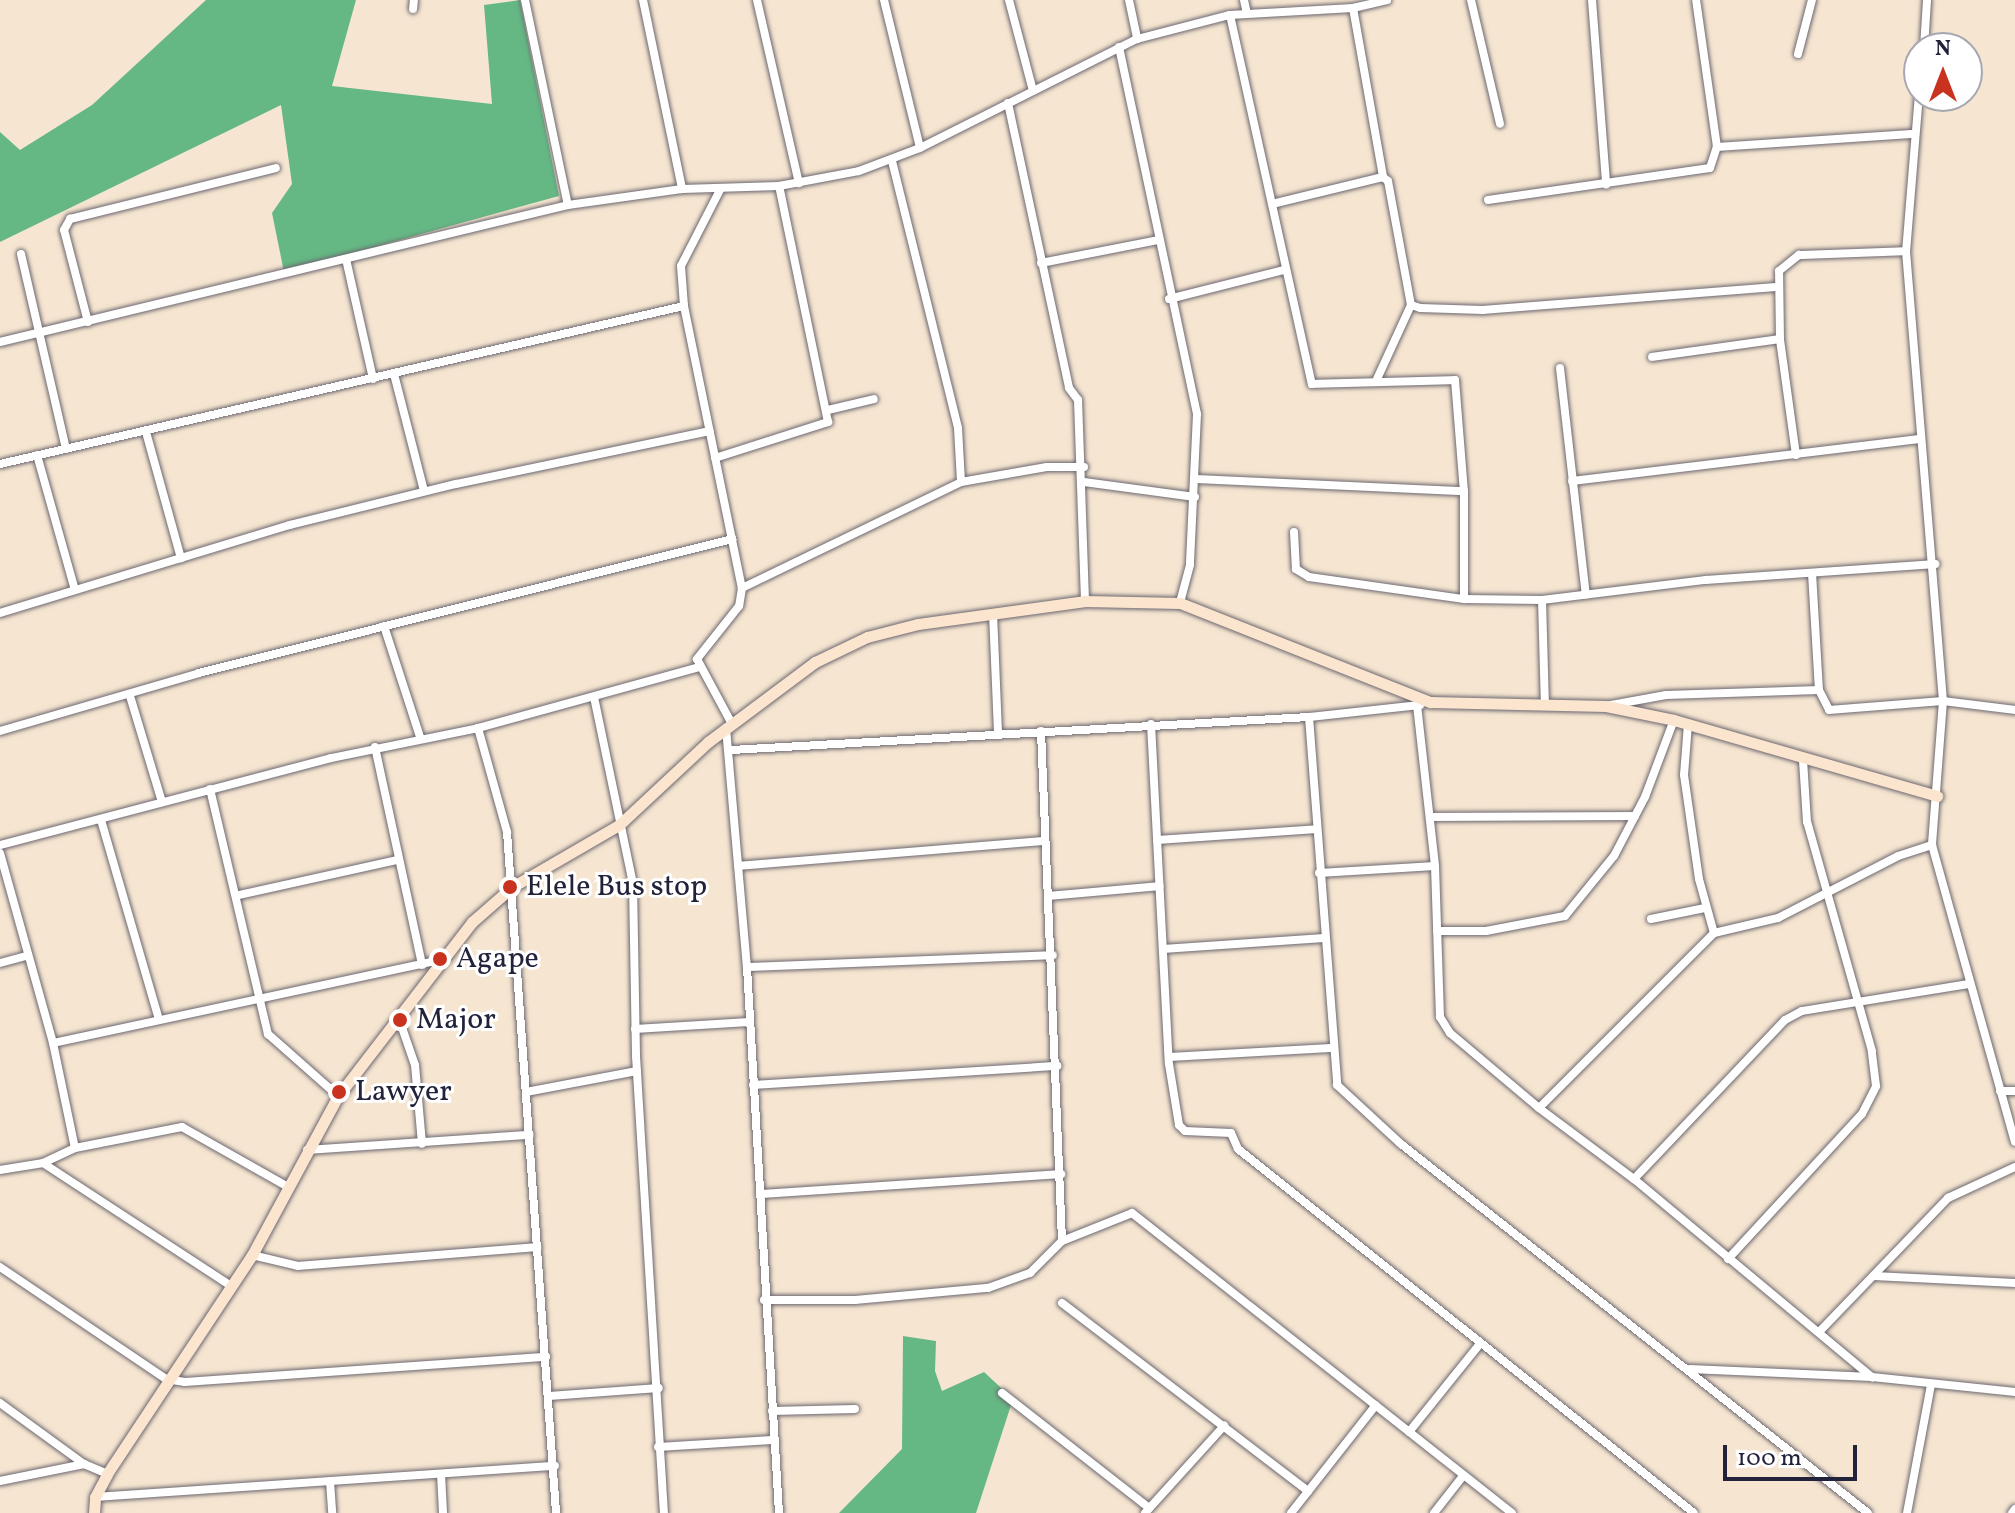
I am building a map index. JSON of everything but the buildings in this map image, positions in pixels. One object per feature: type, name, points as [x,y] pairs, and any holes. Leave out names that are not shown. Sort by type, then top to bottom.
[{"type":"street","points":[[525,0],[568,205]]},
{"type":"street","points":[[643,0],[682,189]]},
{"type":"street","points":[[757,0],[799,183]]},
{"type":"street","points":[[884,0],[920,148]]},
{"type":"street","points":[[1009,0],[1033,91]]},
{"type":"street","points":[[1129,0],[1137,39]]},
{"type":"street","points":[[1244,0],[1247,14]]},
{"type":"street","points":[[1471,0],[1500,124]]},
{"type":"street","points":[[1592,0],[1606,184]]},
{"type":"street","points":[[1488,200],[1704,171],[1717,147],[1696,0]]},
{"type":"street","points":[[1798,54],[1812,0]]},
{"type":"street","points":[[1925,32],[1927,0]]},
{"type":"street","points":[[0,342],[568,205],[682,189],[779,186],[892,161],[1137,39],[1230,15],[1353,8],[1381,1]]},
{"type":"street","points":[[1353,8],[1383,177],[1411,305],[1377,379]]},
{"type":"street","points":[[1230,15],[1284,270],[1312,384],[1377,379],[1455,380],[1464,491],[1464,599]]},
{"type":"street","points":[[1119,47],[1169,299],[1197,414],[1190,565],[1180,603]]},
{"type":"street","points":[[1008,103],[1069,388],[1078,400],[1084,467],[1085,601]]},
{"type":"street","points":[[1917,112],[1906,251],[1919,439],[1935,564],[1943,701],[1932,845],[1968,984],[2015,1142]]},
{"type":"street","points":[[1717,147],[1915,134]]},
{"type":"street","points":[[892,161],[958,428],[961,482]]},
{"type":"street","points":[[88,322],[64,230],[70,219],[276,168]]},
{"type":"street","points":[[1272,204],[1383,177]]},
{"type":"street","points":[[715,458],[825,426],[828,410],[779,186]]},
{"type":"street","points":[[720,190],[685,252],[684,306],[742,588],[739,606],[700,652],[699,667],[729,726],[762,1194],[764,1300],[779,1513]]},
{"type":"street","points":[[1041,263],[1158,240]]},
{"type":"street","points":[[1796,455],[1780,339],[1779,271],[1799,255],[1906,251]]},
{"type":"street","points":[[21,254],[66,449]]},
{"type":"street","points":[[346,259],[373,379]]},
{"type":"street","points":[[1169,299],[1284,270]]},
{"type":"street","points":[[1411,305],[1483,310],[1778,287]]},
{"type":"street","points":[[0,464],[684,306]]},
{"type":"street","points":[[1652,357],[1780,339]]},
{"type":"street","points":[[1560,368],[1586,595]]},
{"type":"street","points":[[394,374],[424,491]]},
{"type":"street","points":[[828,410],[874,399]]},
{"type":"street","points":[[0,613],[181,558],[424,491],[710,431]]},
{"type":"street","points":[[146,432],[181,558]]},
{"type":"street","points":[[1572,481],[1919,439]]},
{"type":"street","points":[[37,455],[75,590]]},
{"type":"street","points":[[742,588],[961,482],[1047,467],[1084,467]]},
{"type":"street","points":[[1196,479],[1464,491]]},
{"type":"street","points":[[1084,482],[1195,497]]},
{"type":"street","points":[[1294,532],[1296,569],[1309,577],[1464,599],[1542,600],[1935,564]]},
{"type":"street","points":[[0,731],[384,626],[732,539]]},
{"type":"street","points":[[1812,573],[1819,690],[1837,713],[1943,701],[2015,710]]},
{"type":"street","points":[[1542,600],[1545,706]]},
{"type":"street","points":[[94,1513],[95,1497],[107,1474],[166,1379],[252,1255],[338,1096],[472,922],[512,887],[619,825],[729,726],[815,662],[867,637],[993,613],[1085,601],[1180,603],[1430,702]]},
{"type":"street","points":[[993,613],[998,733]]},
{"type":"street","points":[[384,626],[420,737]]},
{"type":"street","points":[[0,845],[375,747],[478,728],[699,667]]},
{"type":"street","points":[[731,750],[1309,717],[1430,702],[1606,706],[1666,695],[1819,690]]},
{"type":"street","points":[[130,696],[162,802]]},
{"type":"street","points":[[594,697],[633,883],[637,1071],[659,1388],[658,1447],[664,1513]]},
{"type":"street","points":[[1417,705],[1435,866],[1435,970],[1444,1026],[1539,1108],[1634,1179],[1872,1377]]},
{"type":"street","points":[[1606,706],[1674,720],[1803,760],[1937,796]]},
{"type":"street","points":[[1309,717],[1331,1048],[1337,1085],[1401,1144],[1690,1369],[1863,1512]]},
{"type":"street","points":[[1437,931],[1486,931],[1565,916],[1614,856],[1635,816],[1674,720]]},
{"type":"street","points":[[1151,724],[1169,1057],[1173,1106],[1182,1128],[1231,1133],[1238,1149],[1479,1345],[1694,1513]]},
{"type":"street","points":[[1688,724],[1684,775],[1705,908],[1714,933]]},
{"type":"street","points":[[478,728],[507,832],[556,1513]]},
{"type":"street","points":[[1041,731],[1053,955],[1062,1241]]},
{"type":"street","points":[[375,747],[422,965]]},
{"type":"street","points":[[1728,1259],[1874,1098],[1872,1051],[1807,822],[1803,760]]},
{"type":"street","points":[[210,789],[239,895],[259,995],[273,1042],[338,1096]]},
{"type":"street","points":[[1430,817],[1635,816]]},
{"type":"street","points":[[101,820],[158,1016]]},
{"type":"street","points":[[1157,840],[1317,829]]},
{"type":"street","points":[[738,866],[1045,841]]},
{"type":"street","points":[[1539,1108],[1714,933],[1728,926],[1778,918],[1898,856],[1932,845]]},
{"type":"street","points":[[0,853],[53,1043],[75,1148]]},
{"type":"street","points":[[239,895],[397,860]]},
{"type":"street","points":[[1319,873],[1435,866]]},
{"type":"street","points":[[1049,896],[1160,886]]},
{"type":"street","points":[[1651,919],[1705,908]]},
{"type":"street","points":[[1163,949],[1324,938]]},
{"type":"street","points":[[747,967],[765,970],[1053,955]]},
{"type":"street","points":[[0,963],[27,956]]},
{"type":"street","points":[[53,1043],[158,1016],[259,995],[275,999],[440,960]]},
{"type":"street","points":[[747,982],[765,970]]},
{"type":"street","points":[[1634,1179],[1785,1020],[1802,1011],[1968,984]]},
{"type":"street","points":[[398,1016],[415,1065],[422,1144]]},
{"type":"street","points":[[635,1029],[749,1022]]},
{"type":"street","points":[[1169,1057],[1331,1048]]},
{"type":"street","points":[[753,1085],[1057,1066]]},
{"type":"street","points":[[526,1092],[637,1071]]},
{"type":"street","points":[[2000,1091],[2015,1091]]},
{"type":"street","points":[[0,1170],[43,1163],[75,1148],[182,1127],[290,1188]]},
{"type":"street","points":[[307,1150],[529,1135]]},
{"type":"street","points":[[43,1163],[231,1286]]},
{"type":"street","points":[[1820,1331],[1948,1198],[2015,1167]]},
{"type":"street","points":[[762,1194],[1061,1174]]},
{"type":"street","points":[[764,1300],[855,1300],[988,1288],[1030,1273],[1062,1241],[1132,1213],[1512,1513]]},
{"type":"street","points":[[252,1255],[298,1266],[537,1247]]},
{"type":"street","points":[[0,1267],[166,1379],[185,1382],[546,1357]]},
{"type":"street","points":[[1874,1276],[2015,1283]]},
{"type":"street","points":[[1062,1303],[1308,1491]]},
{"type":"street","points":[[1409,1432],[1479,1345]]},
{"type":"street","points":[[1690,1369],[1872,1377],[2015,1392]]},
{"type":"street","points":[[1907,1513],[1931,1385]]},
{"type":"street","points":[[549,1396],[659,1388]]},
{"type":"street","points":[[1002,1393],[1147,1510],[1224,1426]]},
{"type":"street","points":[[0,1403],[84,1464],[107,1474]]},
{"type":"street","points":[[1291,1513],[1376,1405]]},
{"type":"street","points":[[772,1411],[855,1409]]},
{"type":"street","points":[[658,1447],[772,1440]]},
{"type":"street","points":[[0,1481],[84,1464]]},
{"type":"street","points":[[95,1497],[555,1466]]},
{"type":"street","points":[[441,1474],[443,1513]]},
{"type":"street","points":[[1434,1513],[1463,1476]]},
{"type":"street","points":[[330,1481],[332,1513]]},
{"type":"green space","points":[[206,0],[356,0],[332,86],[492,104],[484,5],[520,0],[559,196],[284,272],[272,213],[292,184],[281,105],[0,242],[0,132],[20,150],[92,105]]},
{"type":"green space","points":[[903,1336],[936,1341],[935,1371],[942,1391],[984,1372],[1013,1399],[976,1513],[839,1513],[902,1449]]},
{"type":"place","name":"Elele Bus stop","points":[[510,887]]},
{"type":"place","name":"Agape","points":[[440,959]]},
{"type":"place","name":"Major","points":[[400,1020]]},
{"type":"place","name":"Lawyer","points":[[339,1092]]}]
